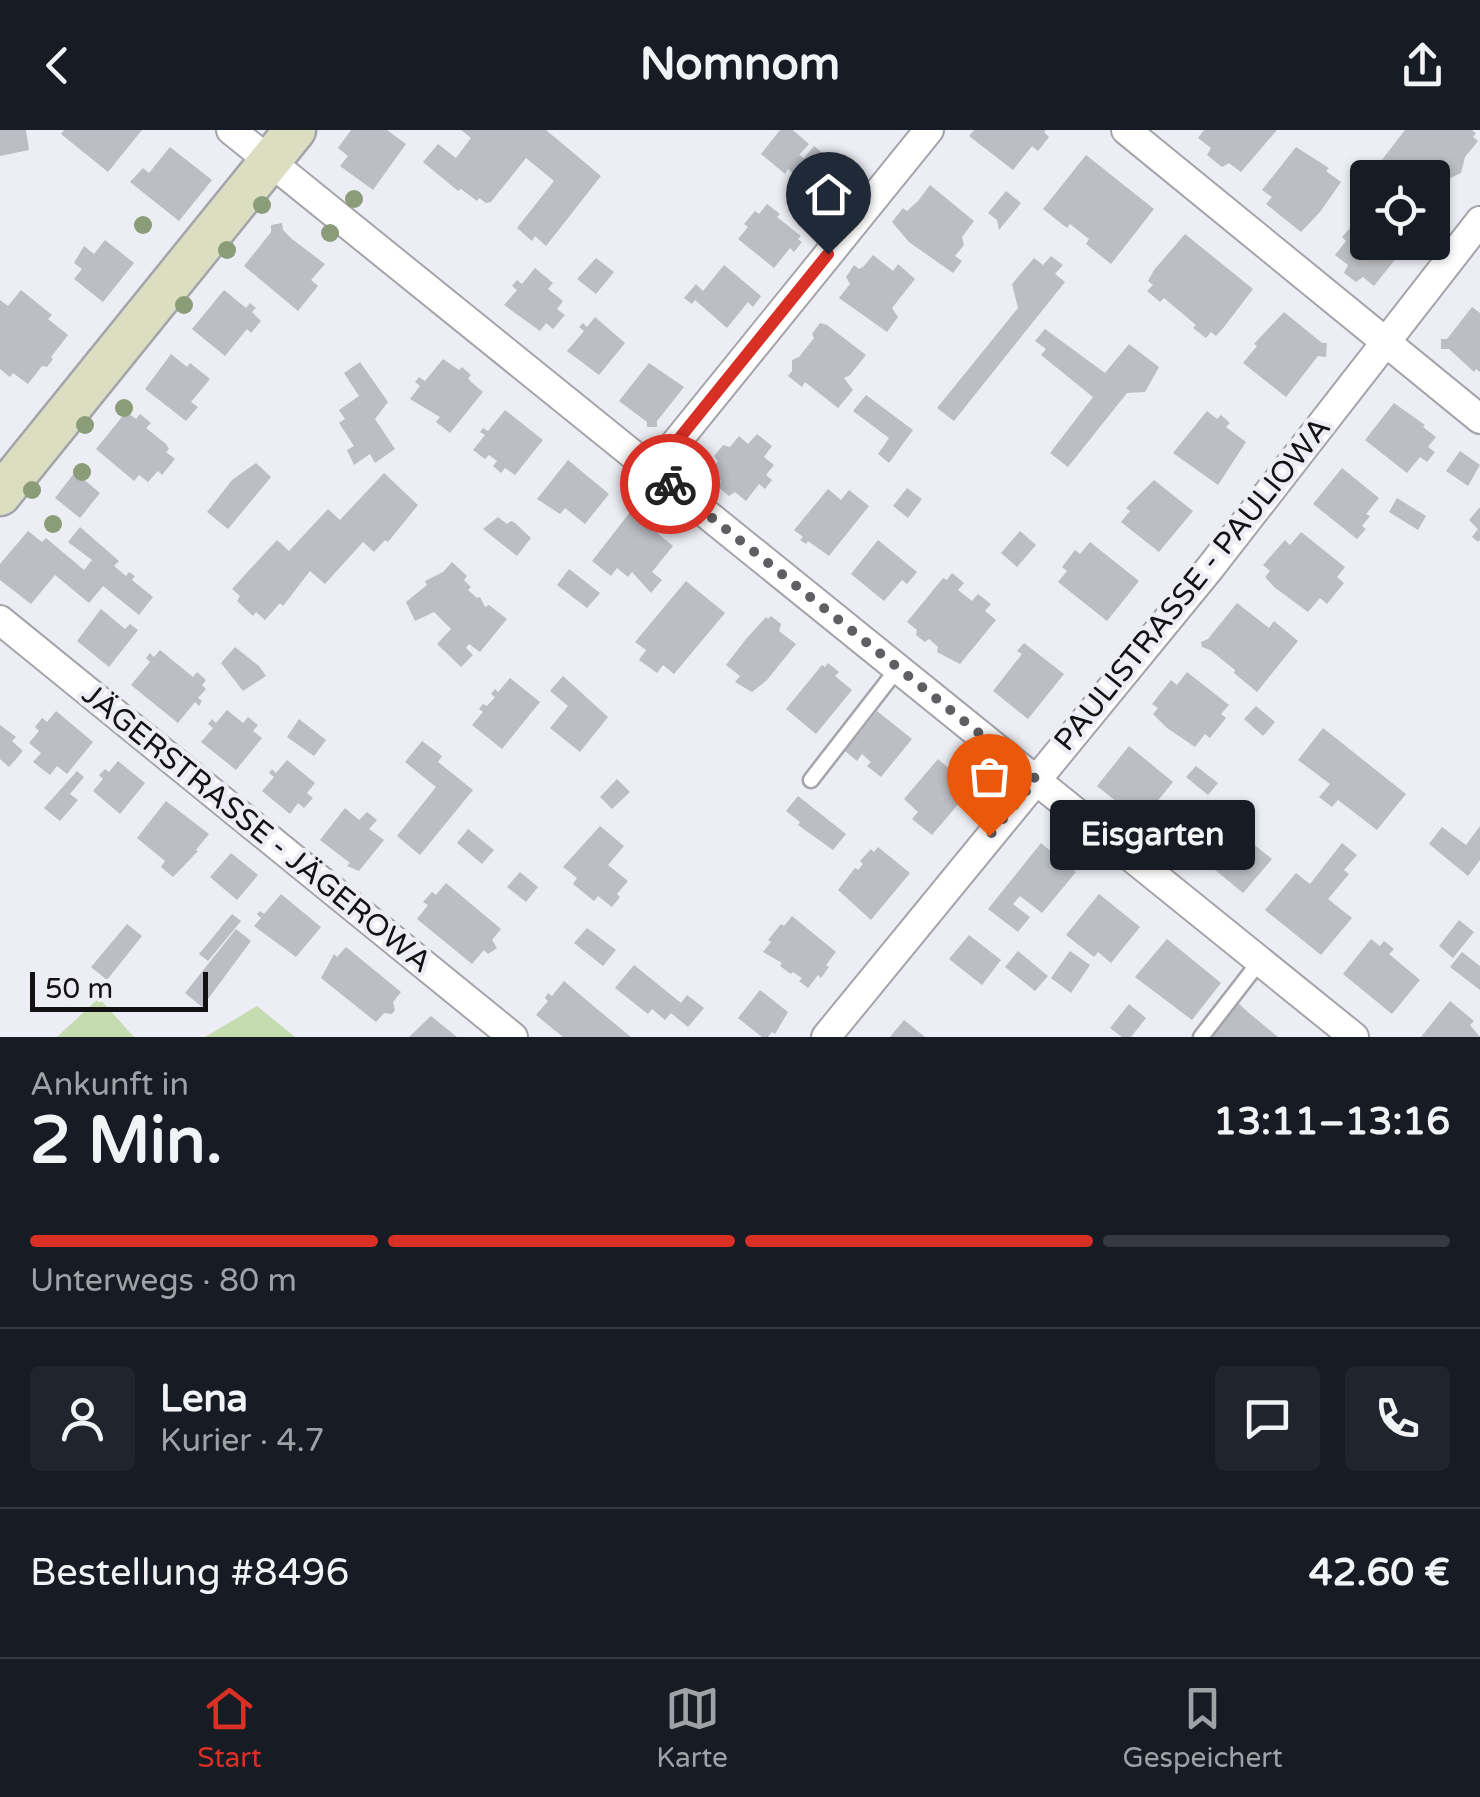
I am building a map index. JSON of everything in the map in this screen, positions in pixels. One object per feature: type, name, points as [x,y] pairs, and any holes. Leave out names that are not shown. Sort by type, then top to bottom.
[{"type":"street","points":[[232,130],[1354,1037]]},
{"type":"street","points":[[0,495],[295,130]]},
{"type":"street","points":[[653,471],[929,130]]},
{"type":"street","points":[[1126,130],[1480,419]]},
{"type":"street","name":"PAULISTRASSE - PAULIOWA","points":[[826,1037],[1210,568],[1480,222]]},
{"type":"street","name":"JÄGERSTRASSE - JÄGEROWA","points":[[0,620],[513,1037]]},
{"type":"lane","points":[[811,780],[898,668]]},
{"type":"lane","points":[[1201,1037],[1260,960]]},
{"type":"green space","points":[[99,998],[134,1037],[57,1037]]},
{"type":"green space","points":[[257,1006],[295,1037],[205,1037]]},
{"type":"building","points":[[0,130],[26,130],[29,150],[0,156]]},
{"type":"building","points":[[64,130],[142,130],[108,172],[61,134]]},
{"type":"building","points":[[351,130],[387,130],[406,144],[373,190],[340,166],[348,156],[338,148]]},
{"type":"building","points":[[461,130],[546,130],[601,176],[546,246],[535,236],[532,241],[517,228],[554,181],[526,158],[491,202],[486,203],[461,189],[458,191],[423,162],[438,144],[456,158],[471,138]]},
{"type":"building","points":[[780,130],[793,130],[809,144],[799,155],[804,158],[814,146],[849,175],[833,194],[836,198],[829,207],[799,191],[789,183],[795,175],[788,169],[785,174],[761,154]]},
{"type":"building","points":[[974,130],[1046,130],[1049,137],[1038,151],[1032,146],[1013,170],[969,136]]},
{"type":"building","points":[[1204,130],[1277,130],[1241,172],[1229,163],[1222,167],[1207,155],[1211,148],[1198,138]]},
{"type":"building","points":[[1405,130],[1472,130],[1478,141],[1465,157],[1461,173],[1450,178],[1450,160],[1382,160]]},
{"type":"building","points":[[170,147],[212,180],[179,221],[130,182],[143,168],[149,173]]},
{"type":"building","points":[[1296,147],[1329,168],[1326,171],[1341,182],[1301,232],[1266,204],[1272,197],[1262,190]]},
{"type":"building","points":[[1086,155],[1154,209],[1111,264],[1086,244],[1089,239],[1043,209]]},
{"type":"building","points":[[930,185],[974,221],[962,237],[964,245],[955,256],[962,261],[953,273],[909,242],[892,222],[903,208],[907,211],[918,201]]},
{"type":"building","points":[[1006,191],[1021,203],[999,230],[997,220],[988,213]]},
{"type":"building","points":[[767,204],[801,236],[798,239],[802,242],[794,252],[790,248],[774,268],[738,239],[748,227],[744,224]]},
{"type":"building","points":[[282,223],[292,239],[325,264],[311,280],[318,286],[298,311],[244,266],[271,232],[271,225]]},
{"type":"building","points":[[1350,228],[1350,260],[1395,260],[1374,286],[1363,277],[1356,282],[1344,273],[1348,265],[1335,255],[1346,241],[1342,237]]},
{"type":"building","points":[[1185,234],[1253,289],[1216,336],[1211,332],[1206,338],[1164,298],[1160,302],[1147,291],[1153,285],[1148,281],[1154,270]]},
{"type":"building","points":[[105,240],[134,263],[103,302],[74,279],[82,269],[74,263],[84,246],[94,254]]},
{"type":"building","points":[[873,255],[893,271],[898,264],[915,279],[892,308],[898,317],[887,332],[839,298],[850,284],[846,277],[854,265],[863,267]]},
{"type":"building","points":[[1051,256],[1063,265],[1055,274],[1065,282],[954,421],[937,408],[1018,308],[1012,284],[1034,258],[1043,265]]},
{"type":"building","points":[[596,258],[614,272],[596,294],[577,279]]},
{"type":"building","points":[[724,265],[761,296],[753,307],[748,302],[727,328],[695,300],[692,304],[684,298],[696,284],[703,291]]},
{"type":"building","points":[[535,268],[553,283],[548,289],[563,301],[557,309],[565,315],[553,329],[546,323],[540,331],[504,305],[517,290],[512,286],[517,280],[522,284]]},
{"type":"building","points":[[21,290],[52,315],[48,319],[68,335],[47,367],[42,366],[28,384],[0,369],[0,300],[8,306]]},
{"type":"building","points":[[224,290],[246,308],[250,303],[256,308],[252,312],[261,321],[251,333],[247,329],[225,356],[192,329]]},
{"type":"building","points":[[1472,307],[1480,313],[1480,372],[1474,372],[1449,349],[1441,349],[1441,339],[1447,339]]},
{"type":"building","points":[[1284,312],[1327,343],[1326,357],[1318,356],[1286,397],[1243,363],[1257,346],[1254,344]]},
{"type":"building","points":[[595,317],[625,343],[599,375],[567,351],[584,331],[579,327],[583,323],[587,327]]},
{"type":"building","points":[[820,323],[866,355],[844,378],[853,390],[838,408],[805,382],[802,387],[788,376],[792,360],[814,338],[812,334]]},
{"type":"building","points":[[1045,329],[1105,373],[1129,344],[1159,367],[1145,392],[1127,393],[1068,467],[1050,453],[1093,397],[1041,355],[1046,349],[1035,341]]},
{"type":"building","points":[[171,354],[210,379],[191,402],[198,407],[186,421],[145,389]]},
{"type":"building","points":[[443,359],[459,370],[462,367],[483,392],[450,433],[436,422],[440,417],[410,399],[420,386],[415,382],[419,377],[425,381]]},
{"type":"building","points":[[360,362],[388,402],[375,419],[395,449],[375,463],[370,454],[354,465],[347,450],[354,446],[339,423],[345,419],[339,410],[359,396],[344,373]]},
{"type":"building","points":[[649,363],[684,387],[657,421],[657,427],[647,427],[647,422],[619,401]]},
{"type":"building","points":[[866,395],[913,430],[889,463],[878,454],[889,438],[853,411]]},
{"type":"building","points":[[1394,403],[1436,437],[1428,447],[1435,452],[1427,462],[1420,457],[1407,473],[1365,440]]},
{"type":"building","points":[[505,410],[543,440],[515,475],[505,468],[501,473],[493,466],[497,461],[489,455],[485,459],[473,450],[485,435],[480,432],[483,428],[488,431]]},
{"type":"building","points":[[1207,411],[1217,419],[1221,415],[1230,423],[1226,427],[1246,442],[1218,485],[1173,453]]},
{"type":"building","points":[[126,412],[136,419],[140,414],[151,423],[146,428],[166,444],[166,452],[175,459],[162,475],[158,471],[148,482],[139,475],[134,481],[96,449]]},
{"type":"building","points":[[757,434],[772,446],[764,457],[774,465],[766,475],[772,480],[765,489],[759,484],[746,501],[735,492],[729,496],[718,487],[721,481],[710,472],[718,461],[714,456],[739,436],[748,444]]},
{"type":"building","points":[[1460,451],[1480,465],[1468,486],[1446,471]]},
{"type":"building","points":[[568,460],[609,494],[585,524],[565,508],[560,514],[537,499]]},
{"type":"building","points":[[256,463],[271,477],[228,529],[207,512],[232,480]]},
{"type":"building","points":[[1342,468],[1379,498],[1366,514],[1370,516],[1362,526],[1366,529],[1357,539],[1313,504]]},
{"type":"building","points":[[75,472],[100,493],[80,518],[55,498]]},
{"type":"building","points":[[384,473],[418,505],[388,542],[385,540],[374,552],[363,542],[325,584],[310,571],[283,606],[280,603],[265,620],[256,612],[253,616],[237,601],[240,596],[232,589],[277,540],[289,551],[328,509],[340,520]]},
{"type":"building","points":[[1154,480],[1193,511],[1159,552],[1121,522],[1130,511],[1126,508]]},
{"type":"building","points":[[907,488],[922,499],[908,518],[893,506]]},
{"type":"building","points":[[828,489],[841,500],[849,490],[869,506],[829,556],[800,540],[803,537],[794,530]]},
{"type":"building","points":[[1397,498],[1426,516],[1418,530],[1389,512]]},
{"type":"building","points":[[1480,507],[1478,542],[1472,537],[1478,529],[1469,520]]},
{"type":"building","points":[[631,511],[673,546],[652,572],[662,580],[651,593],[632,572],[628,577],[617,568],[611,576],[592,561]]},
{"type":"building","points":[[498,517],[507,524],[515,523],[531,538],[517,556],[483,529]]},
{"type":"building","points":[[80,527],[119,561],[114,566],[126,576],[129,572],[135,576],[132,580],[153,597],[139,615],[103,586],[89,603],[55,575],[31,604],[0,580],[0,564],[28,531],[42,542],[46,538],[84,570],[92,560],[68,542]]},
{"type":"building","points":[[1020,531],[1036,545],[1017,567],[1001,553]]},
{"type":"building","points":[[1301,532],[1345,567],[1337,577],[1344,583],[1327,604],[1320,598],[1308,612],[1274,587],[1265,577],[1270,571],[1263,565],[1285,540],[1290,545]]},
{"type":"building","points":[[878,540],[917,572],[907,584],[902,580],[884,601],[851,574]]},
{"type":"building","points":[[1090,542],[1139,581],[1107,621],[1058,582],[1067,571],[1062,567],[1075,550],[1080,554]]},
{"type":"building","points":[[452,562],[467,576],[464,580],[471,587],[468,590],[480,597],[485,607],[489,605],[507,619],[480,652],[469,644],[466,648],[473,655],[461,667],[437,644],[451,629],[434,612],[415,621],[406,602],[427,585],[425,581]]},
{"type":"building","points":[[569,569],[600,593],[587,608],[557,585]]},
{"type":"building","points":[[952,573],[964,583],[958,590],[972,601],[978,594],[991,604],[985,611],[996,620],[960,664],[937,652],[938,647],[916,635],[917,630],[907,622],[943,578],[947,580]]},
{"type":"building","points":[[686,581],[725,613],[674,674],[663,665],[657,673],[639,660],[646,650],[635,642]]},
{"type":"building","points":[[1237,603],[1269,628],[1274,621],[1298,641],[1257,692],[1235,670],[1202,647],[1201,642],[1208,639]]},
{"type":"building","points":[[101,609],[125,629],[130,624],[138,630],[109,667],[77,641]]},
{"type":"building","points":[[771,616],[781,624],[779,631],[796,644],[752,692],[735,682],[740,676],[726,665],[766,617]]},
{"type":"building","points":[[1024,643],[1064,674],[1028,719],[993,691],[1022,654],[1017,651]]},
{"type":"building","points":[[235,647],[266,676],[243,691],[221,663]]},
{"type":"building","points":[[160,650],[193,677],[197,672],[206,680],[202,685],[206,689],[198,698],[202,701],[199,706],[195,702],[178,723],[131,685],[150,662],[146,658],[150,653],[154,657]]},
{"type":"building","points":[[828,663],[839,672],[835,676],[852,690],[816,734],[786,709],[822,665]]},
{"type":"building","points":[[1187,672],[1229,705],[1221,714],[1226,718],[1210,738],[1205,734],[1195,747],[1153,714],[1158,708],[1152,704],[1171,680],[1177,685]]},
{"type":"building","points":[[563,676],[608,717],[580,752],[550,728],[568,706],[550,691]]},
{"type":"building","points":[[510,678],[540,702],[502,749],[472,725],[483,712],[479,709],[483,704],[487,706],[495,697],[491,694],[495,689],[498,692]]},
{"type":"building","points":[[1256,706],[1275,722],[1263,736],[1244,719]]},
{"type":"building","points":[[227,710],[243,723],[248,717],[258,725],[253,731],[262,738],[236,770],[201,742],[213,728],[208,724],[212,719],[216,723]]},
{"type":"building","points":[[56,711],[93,742],[67,774],[57,766],[50,775],[33,762],[41,753],[29,743],[39,731],[35,727],[42,718],[47,722]]},
{"type":"building","points":[[877,711],[912,739],[881,777],[867,766],[871,762],[862,754],[857,761],[845,751]]},
{"type":"building","points":[[299,719],[326,740],[314,756],[287,737]]},
{"type":"building","points":[[0,725],[16,737],[12,741],[23,751],[9,767],[0,759]]},
{"type":"building","points":[[1323,728],[1406,794],[1377,830],[1338,800],[1332,807],[1319,797],[1330,784],[1298,760]]},
{"type":"building","points":[[422,741],[442,756],[438,762],[473,790],[420,855],[397,836],[436,787],[405,762]]},
{"type":"building","points":[[1129,746],[1173,782],[1141,821],[1097,786]]},
{"type":"building","points":[[938,759],[972,788],[932,835],[912,819],[918,812],[904,799]]},
{"type":"building","points":[[287,760],[315,783],[307,793],[313,798],[304,808],[298,803],[290,814],[262,791],[274,777],[269,773],[272,769],[276,773]]},
{"type":"building","points":[[118,761],[145,783],[120,814],[93,791],[103,779],[99,775],[105,769],[109,772]]},
{"type":"building","points":[[1196,766],[1218,783],[1208,795],[1186,777]]},
{"type":"building","points":[[77,771],[84,777],[70,794],[78,800],[60,821],[44,808]]},
{"type":"building","points":[[617,779],[630,792],[612,809],[600,797]]},
{"type":"building","points":[[798,796],[846,834],[833,850],[798,825],[800,822],[786,811]]},
{"type":"building","points":[[166,801],[209,834],[173,877],[161,867],[165,861],[137,838]]},
{"type":"building","points":[[345,808],[359,820],[367,812],[377,820],[369,829],[384,840],[359,871],[347,866],[350,863],[320,840]]},
{"type":"building","points":[[1218,816],[1272,859],[1243,893],[1191,850]]},
{"type":"building","points":[[600,826],[624,846],[608,865],[628,881],[612,907],[598,896],[594,901],[573,884],[577,878],[563,867]]},
{"type":"building","points":[[1480,826],[1480,860],[1468,876],[1429,844],[1442,827],[1466,845]]},
{"type":"building","points":[[468,829],[494,850],[482,864],[457,843]]},
{"type":"building","points":[[1041,843],[1076,872],[1042,913],[1020,896],[1013,904],[1030,917],[1018,932],[988,909]]},
{"type":"building","points":[[1342,843],[1357,855],[1344,870],[1349,874],[1328,899],[1352,918],[1321,955],[1265,910],[1296,873],[1310,884]]},
{"type":"building","points":[[878,847],[910,873],[871,920],[838,890],[863,864],[860,861],[871,849],[874,852]]},
{"type":"building","points":[[231,853],[258,875],[237,900],[210,877]]},
{"type":"building","points":[[520,872],[538,887],[526,902],[507,887]]},
{"type":"building","points":[[446,883],[501,929],[492,940],[497,948],[488,954],[484,950],[472,964],[417,919],[428,905],[423,902]]},
{"type":"building","points":[[281,894],[321,927],[296,957],[254,926],[261,918],[257,914],[264,914]]},
{"type":"building","points":[[1099,894],[1140,927],[1111,963],[1098,952],[1094,957],[1066,935]]},
{"type":"building","points":[[232,914],[241,921],[208,961],[199,954]]},
{"type":"building","points":[[792,916],[836,952],[821,978],[818,975],[808,988],[799,981],[802,978],[763,952],[771,942],[768,940]]},
{"type":"building","points":[[1459,920],[1474,932],[1453,958],[1439,946]]},
{"type":"building","points":[[127,924],[142,936],[107,980],[91,967]]},
{"type":"building","points":[[587,928],[616,950],[603,966],[574,943]]},
{"type":"building","points":[[236,929],[251,941],[202,1007],[185,993]]},
{"type":"building","points":[[969,935],[1001,960],[982,985],[949,959]]},
{"type":"building","points":[[1167,939],[1221,983],[1192,1020],[1135,977]]},
{"type":"building","points":[[1371,939],[1380,946],[1384,941],[1394,949],[1389,954],[1420,980],[1392,1014],[1343,974]]},
{"type":"building","points":[[346,947],[401,992],[393,1002],[392,1014],[384,1013],[376,1022],[321,978],[334,954],[337,957]]},
{"type":"building","points":[[1018,951],[1048,976],[1035,991],[1005,967]]},
{"type":"building","points":[[1070,951],[1090,965],[1071,993],[1051,978]]},
{"type":"building","points":[[1462,952],[1480,966],[1480,990],[1450,967]]},
{"type":"building","points":[[634,965],[681,1003],[687,995],[704,1008],[688,1027],[671,1013],[665,1020],[652,1009],[648,1014],[615,988]]},
{"type":"building","points":[[564,981],[631,1037],[563,1037],[536,1015],[548,1001],[548,993],[552,996]]},
{"type":"building","points":[[760,990],[788,1012],[775,1034],[772,1032],[768,1037],[762,1037],[738,1018]]},
{"type":"building","points":[[1450,1001],[1474,1021],[1470,1025],[1480,1037],[1421,1037]]},
{"type":"building","points":[[1237,1002],[1249,1013],[1278,1037],[1209,1037]]},
{"type":"building","points":[[1129,1004],[1146,1018],[1131,1037],[1122,1037],[1110,1028]]},
{"type":"building","points":[[431,1016],[457,1037],[409,1037]]},
{"type":"building","points":[[904,1020],[925,1037],[890,1037]]},
{"type":"way so far","points":[[670,484],[1036,779],[989,836]]},
{"type":"place","name":"Eisgarten","points":[[989,836]]},
{"type":"route","points":[[670,484],[653,471],[828,254]]}]
